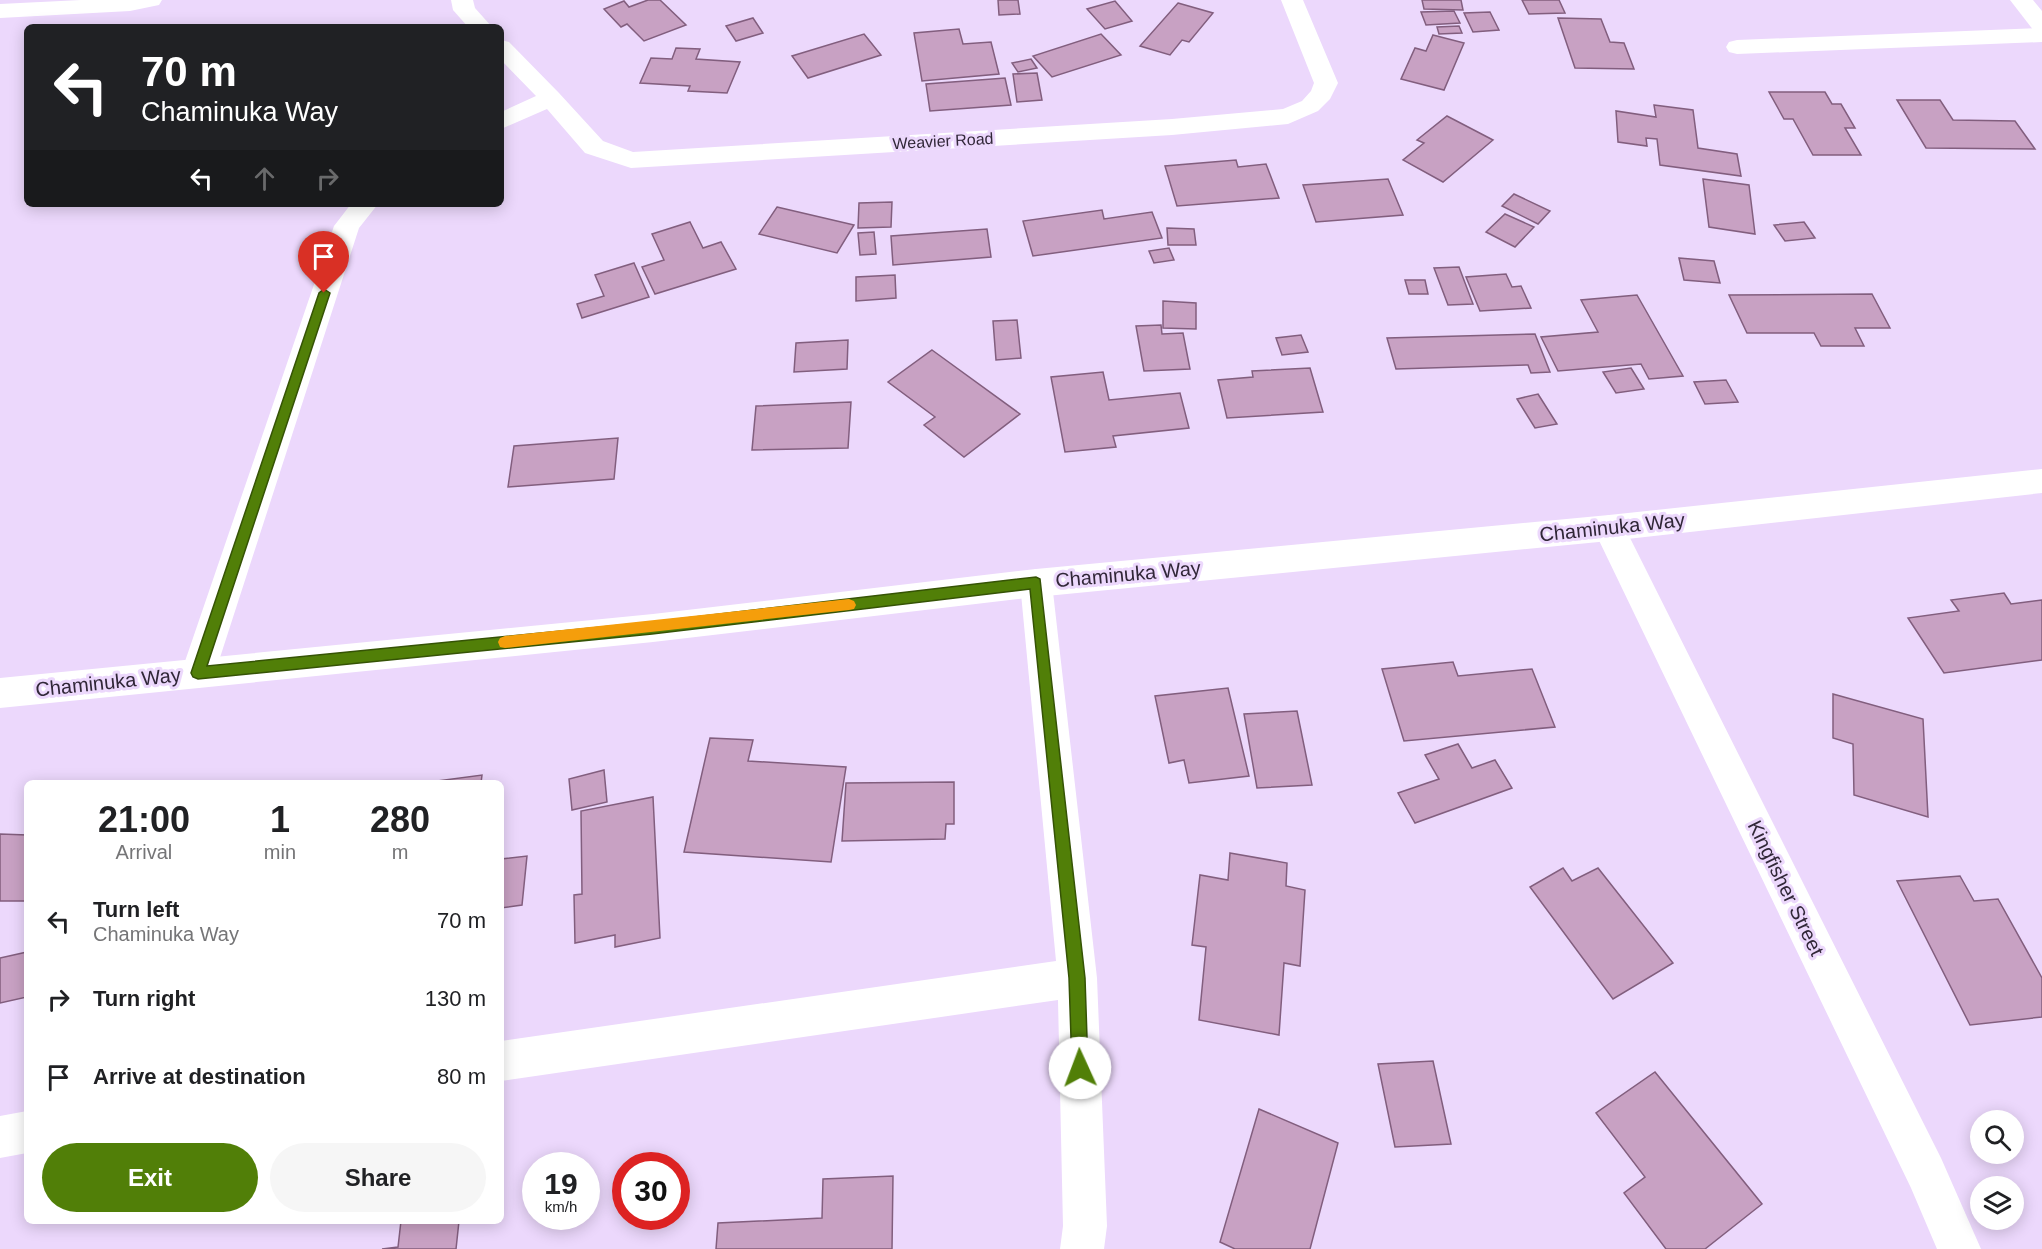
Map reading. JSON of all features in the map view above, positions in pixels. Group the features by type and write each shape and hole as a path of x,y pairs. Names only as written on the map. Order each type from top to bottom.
{"street":[{"path":"0,11 130,4 151,0"},
{"path":"462,0 464,10 478,24"},
{"name":"Weavier Road","path":"504,50 594,147 631,160 1173,127 1288,116 1310,106 1322,94 1326,83 1292,0"},
{"path":"2021,0 2042,26"},
{"path":"1737,47 2042,35"},
{"path":"504,120 550,98"},
{"path":"198,673 347,226 362,207"},
{"name":"Chaminuka Way","path":"0,693 652,628 1036,583 1609,528 2042,481"},
{"name":"Kingfisher Street","path":"1609,528 1926,1173 1959,1249"},
{"path":"1036,583 1077,978 1085,1226 1082,1249"},
{"path":"504,1061 1077,978"},
{"path":"0,1137 24,1133"}],"building":[{"path":"648,0 660,0 686,25 644,41 627,24 621,27 604,9 624,1 629,7"},
{"path":"998,0 1018,0 1020,14 999,15"},
{"path":"1422,0 1461,0 1463,10 1424,9"},
{"path":"1522,0 1559,0 1565,13 1529,14"},
{"path":"1115,1 1132,21 1105,29 1087,9"},
{"path":"1178,3 1213,13 1189,42 1182,40 1170,55 1140,46"},
{"path":"1454,11 1460,23 1426,25 1421,12"},
{"path":"1490,12 1499,30 1473,32 1464,13"},
{"path":"753,18 763,33 736,41 726,26"},
{"path":"1558,18 1601,19 1610,42 1624,43 1634,69 1575,68"},
{"path":"1459,26 1462,33 1439,34 1437,27"},
{"path":"959,29 963,44 991,42 999,74 922,81 914,33"},
{"path":"864,34 881,55 808,78 792,56"},
{"path":"1101,34 1121,55 1052,77 1033,56"},
{"path":"1433,35 1464,43 1444,90 1401,79 1415,48 1426,51"},
{"path":"676,48 700,49 696,59 740,62 727,93 688,91 690,86 640,83 651,58 672,59"},
{"path":"1031,59 1037,68 1018,72 1012,63"},
{"path":"1037,73 1042,100 1017,102 1013,74"},
{"path":"1005,78 1011,105 930,111 926,84"},
{"path":"1769,92 1825,92 1832,104 1841,104 1855,128 1845,128 1861,155 1813,155 1793,119 1784,119"},
{"path":"1897,100 1940,100 1953,120 2015,121 2035,149 1926,148"},
{"path":"1654,105 1693,110 1698,148 1737,154 1741,176 1660,165 1657,139 1646,138 1647,146 1618,142 1616,111 1656,117"},
{"path":"1447,116 1493,140 1443,182 1403,160 1424,143 1417,140"},
{"path":"1236,160 1238,167 1266,164 1279,198 1177,206 1165,166"},
{"path":"1388,179 1403,215 1316,222 1303,185"},
{"path":"1703,179 1749,185 1755,234 1709,227"},
{"path":"1514,194 1550,211 1538,224 1502,206"},
{"path":"892,202 891,227 858,228 859,203"},
{"path":"777,207 854,225 837,253 759,234"},
{"path":"1102,210 1104,219 1152,212 1162,238 1033,256 1023,221"},
{"path":"1505,214 1534,227 1515,247 1486,232"},
{"path":"690,222 703,248 721,242 736,269 655,294 642,267 664,260 652,234"},
{"path":"1804,222 1815,238 1785,241 1774,225"},
{"path":"1167,228 1194,229 1196,245 1168,245"},
{"path":"987,229 991,257 893,265 891,236"},
{"path":"874,232 876,254 860,255 858,233"},
{"path":"1169,248 1174,260 1154,263 1149,251"},
{"path":"1679,258 1714,261 1720,283 1684,280"},
{"path":"634,263 649,297 582,318 577,304 604,296 595,275"},
{"path":"1459,267 1473,304 1448,305 1434,268"},
{"path":"1506,274 1512,287 1521,286 1531,308 1480,311 1466,277"},
{"path":"895,275 896,298 856,301 856,277"},
{"path":"1405,280 1425,280 1428,294 1409,294"},
{"path":"1872,294 1890,328 1855,328 1864,346 1821,346 1814,333 1747,333 1729,295"},
{"path":"1637,295 1683,376 1649,379 1641,364 1558,371 1541,337 1598,332 1581,300"},
{"path":"1163,301 1196,303 1196,329 1163,328"},
{"path":"1017,320 1021,358 996,360 993,321"},
{"path":"1161,325 1162,334 1183,333 1190,369 1144,371 1136,326"},
{"path":"1535,334 1550,372 1531,373 1528,365 1396,369 1387,338"},
{"path":"1301,335 1308,352 1282,355 1276,338"},
{"path":"848,340 847,369 794,372 796,343"},
{"path":"932,350 1020,414 964,457 924,425 935,417 888,382"},
{"path":"1310,368 1323,412 1227,418 1218,380 1253,377 1252,371"},
{"path":"1631,368 1644,389 1616,393 1603,372"},
{"path":"1103,372 1109,400 1180,393 1189,428 1113,436 1116,447 1065,452 1051,377"},
{"path":"1726,380 1738,402 1705,404 1694,382"},
{"path":"1538,394 1557,424 1535,428 1517,399"},
{"path":"851,402 848,448 752,450 756,406"},
{"path":"618,438 614,479 508,487 514,446"},
{"path":"2004,593 2011,604 2042,600 2042,660 1944,673 1908,618 1959,611 1951,600"},
{"path":"1453,662 1458,676 1532,669 1555,727 1404,741 1382,669"},
{"path":"1228,688 1249,776 1189,783 1184,760 1169,763 1155,696"},
{"path":"1833,694 1923,719 1928,817 1854,795 1853,744 1833,738"},
{"path":"1297,711 1312,785 1257,788 1244,714"},
{"path":"710,738 753,740 748,761 846,767 831,862 684,852"},
{"path":"1458,744 1472,768 1495,760 1512,788 1415,823 1398,793 1439,779 1425,755"},
{"path":"604,770 607,802 572,810 569,779"},
{"path":"482,775 481,780 444,780"},
{"path":"954,782 954,824 946,824 945,839 842,841 846,783"},
{"path":"653,797 660,938 615,947 615,935 575,943 574,895 582,894 581,811"},
{"path":"0,834 24,835 24,901 0,901"},
{"path":"1230,853 1287,863 1286,886 1305,890 1300,966 1284,963 1279,1035 1199,1020 1206,947 1192,945 1200,875 1228,880"},
{"path":"527,856 522,905 504,908 504,859"},
{"path":"1563,868 1572,881 1598,868 1673,963 1613,999 1530,887"},
{"path":"1960,876 1974,901 1998,899 2042,978 2042,1017 1970,1025 1897,881"},
{"path":"24,953 24,998 0,1003 0,958"},
{"path":"1433,1061 1451,1144 1395,1147 1378,1064"},
{"path":"1655,1072 1762,1204 1705,1249 1666,1249 1624,1193 1645,1177 1596,1113"},
{"path":"1259,1109 1338,1143 1310,1249 1235,1249 1220,1242"},
{"path":"893,1176 892,1249 716,1249 718,1223 822,1218 823,1179"},
{"path":"401,1224 459,1224 456,1249 382,1249 398,1247"}],"slow traffic":[{"path":"505,642 652,628 849,605"}],"route":[{"path":"324,293 198,673 652,628 1036,583 1077,978 1080,1068"}]}
